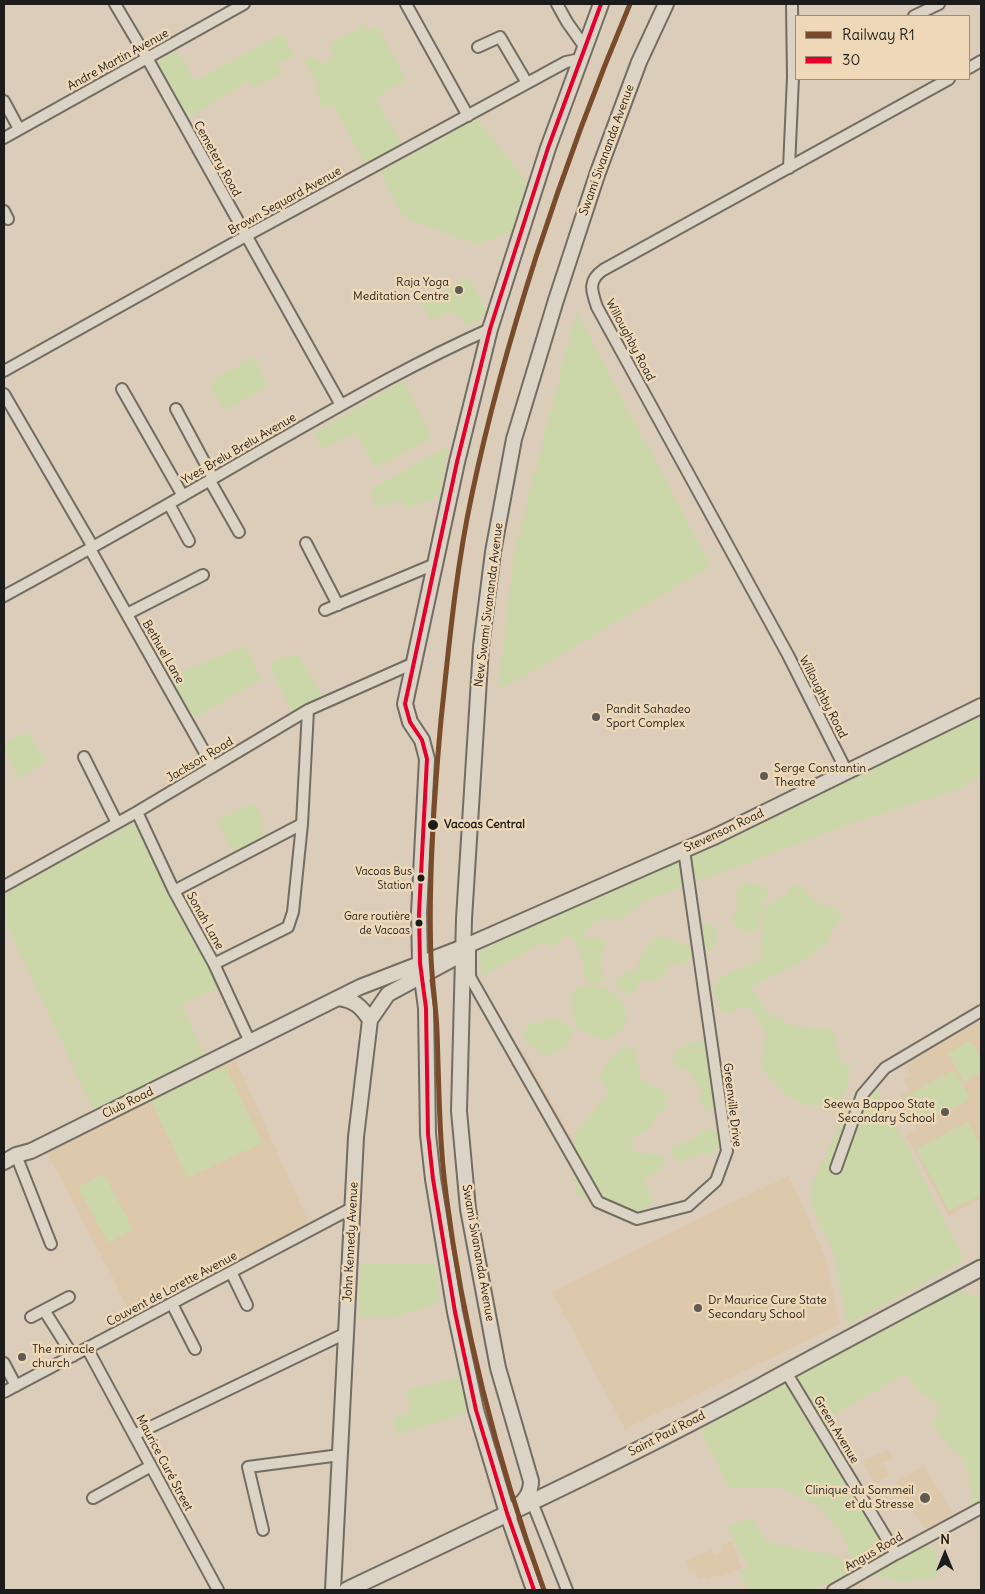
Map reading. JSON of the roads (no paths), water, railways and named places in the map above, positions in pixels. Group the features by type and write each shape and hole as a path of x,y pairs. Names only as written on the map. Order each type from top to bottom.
{"main road":[{"name":"Saint Paul Road","path":"347,1590 555,1491 753,1390 981,1268"}],"street":[{"name":"Cemetery Road","path":"115,4 148,58 341,405"},
{"name":"Andre Martin Avenue","path":"4,138 244,4"},
{"path":"406,4 468,116"},
{"path":"557,4 582,53"},
{"path":"534,1590 507,1514 476,1410 455,1312 434,1188 428,1134 426,1008 421,970 419,913 427,760 422,740 410,722 405,704 458,462 490,330 548,148 601,4"},
{"name":"Swami Sivananda Avenue","path":"556,300 604,154 639,62 666,4"},
{"path":"789,168 794,76 792,4"},
{"path":"916,15 939,4"},
{"path":"478,47 500,37 527,83"},
{"name":"Brown Sequard Avenue","path":"4,371 246,236 582,53"},
{"path":"970,67 981,61"},
{"name":"Willoughby Road","path":"847,772 788,655 597,307 592,293 592,282 602,270 947,80"},
{"path":"4,101 19,129"},
{"name":"New Swami Sivananda Avenue","path":"465,948 464,918 481,647 492,552 514,439 556,300"},
{"name":"Yves Brelu Brelu Avenue","path":"4,596 92,548 341,405 461,342 490,330"},
{"path":"122,389 183,496"},
{"name":"Bethuel Lane","path":"4,394 213,766"},
{"path":"176,409 239,532"},
{"path":"169,504 189,541"},
{"path":"306,543 338,605"},
{"path":"325,610 436,564"},
{"path":"127,614 203,575"},
{"name":"Jackson Road","path":"4,886 137,812 308,710 414,663"},
{"name":"Stevenson Road","path":"465,948 684,850 981,706"},
{"path":"214,964 288,927 293,912 302,824 308,710"},
{"path":"84,757 117,822"},
{"name":"Sonah Lane","path":"137,812 174,892 214,964 250,1042"},
{"path":"174,892 302,824"},
{"name":"Greenville Drive","path":"465,948 470,978 598,1202 637,1219 688,1206 716,1181 727,1152 684,850"},
{"name":"Swami Sivananda Avenue","path":"465,948 459,1112 468,1209 498,1368 531,1481"},
{"name":"John Kennedy Avenue","path":"333,1590 356,1137 370,1020 388,994 421,970 465,948"},
{"name":"Club Road","path":"4,1162 16,1155 30,1152 360,987 421,970"},
{"path":"396,989 409,991 419,998 426,1008"},
{"path":"338,998 350,999 355,1002 370,1020"},
{"path":"836,1168 862,1095 885,1068 978,1013"},
{"path":"16,1155 51,1244"},
{"name":"Couvent de Lorette Avenue","path":"4,1392 352,1208"},
{"path":"231,1272 247,1305"},
{"path":"30,1317 69,1297"},
{"path":"172,1304 195,1348"},
{"path":"44,1310 73,1356"},
{"path":"134,1435 346,1333"},
{"name":"Maurice Curé Street","path":"87,1348 218,1590"},
{"path":"4,1363 16,1386"},
{"name":"Green Avenue","path":"786,1372 896,1554"},
{"path":"263,1530 248,1467 340,1456"},
{"path":"93,1498 151,1466"},
{"path":"531,1481 541,1489 555,1491"},
{"path":"507,1514 516,1508 528,1495 531,1481"},
{"path":"532,1502 566,1590"},
{"name":"Angus Road","path":"839,1589 896,1554 981,1508"}],"rail line":[{"name":"R1","path":"544,1590 512,1494 484,1395 472,1345 453,1245 442,1153 431,957 432,838 441,720 462,550 466,522 493,404 509,345 547,225 592,98 630,4"}],"place":[{"name":"Raja Yoga Meditation Centre","path":"459,290"},
{"name":"Pandit Sahadeo Sport Complex","path":"596,717"},
{"name":"Serge Constantin Theatre","path":"764,776"},
{"name":"Vacoas Central","path":"433,825"},
{"name":"Vacoas Bus Station","path":"421,878"},
{"name":"Gare routière de Vacoas","path":"419,923"},
{"name":"Seewa Bappoo State Secondary School","path":"945,1112"},
{"name":"Dr Maurice Cure State Secondary School","path":"698,1308"},
{"name":"The miracle church","path":"22,1357"},
{"name":"Clinique du Sommeil et du Stresse","path":"925,1498"}]}
